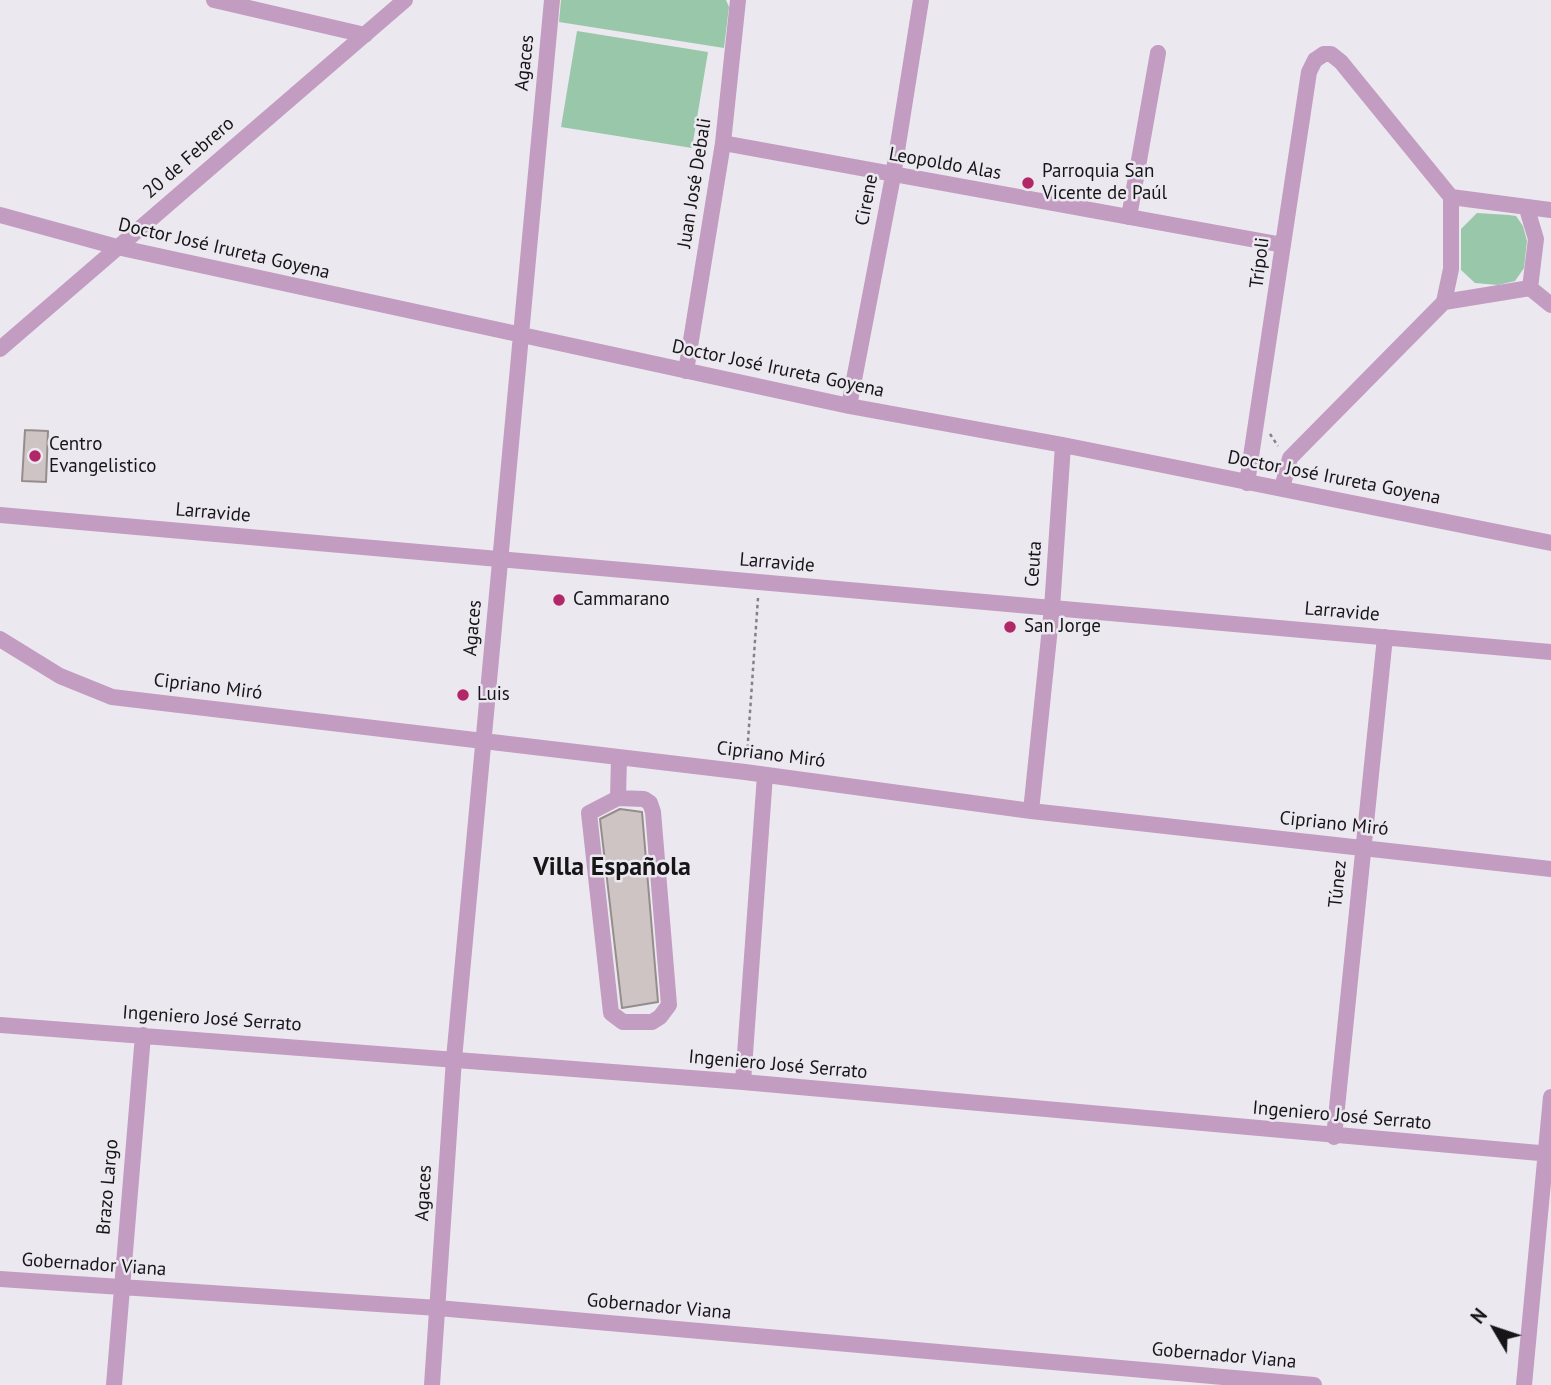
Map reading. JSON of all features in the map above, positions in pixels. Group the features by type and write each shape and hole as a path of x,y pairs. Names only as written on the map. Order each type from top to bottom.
{"street":[{"path":"214,0 365,35"},
{"name":"20 de Febrero","path":"0,349 405,0"},
{"name":"Agaces","path":"432,1385 454,1059 552,0"},
{"name":"Juan José Debali","path":"686,371 723,143 738,0"},
{"name":"Cirene","path":"849,407 893,176 921,0"},
{"path":"1129,217 1158,53"},
{"name":"Trípoli","path":"1247,483 1309,72 1315,60 1324,54 1331,54 1341,62 1451,197"},
{"name":"Leopoldo Alas","path":"723,143 1283,245"},
{"path":"1282,488 1290,458 1444,302 1451,269 1451,197 1527,209 1551,210"},
{"path":"1527,209 1536,232 1530,288"},
{"name":"Doctor José Irureta Goyena","path":"0,215 117,247 849,407 1063,445 1551,543"},
{"path":"1444,302 1530,288 1551,305"},
{"name":"Ceuta","path":"1031,811 1052,608 1063,445"},
{"name":"Larravide","path":"0,515 1551,652"},
{"name":"Túnez","path":"1334,1136 1385,636"},
{"name":"Cipriano Miró","path":"0,639 60,676 112,697 746,772 1031,811 1551,869"},
{"path":"618,798 619,757"},
{"path":"743,1082 765,775"},
{"path":"618,798 644,799 650,803 653,812 669,1006 652,1022 622,1022 611,1013 589,813 618,798"},
{"name":"Ingeniero José Serrato","path":"0,1025 743,1082 1548,1154"},
{"name":"Brazo Largo","path":"114,1385 142,1035"},
{"path":"1524,1385 1548,1154 1551,1097"},
{"name":"Gobernador Viana","path":"0,1279 438,1308 1313,1385"}],"path":[{"path":"1258,417 1290,458"},
{"path":"746,772 759,583"}],"green space":[{"path":"561,0 726,0 729,7 724,48 559,22"},
{"path":"577,31 708,52 692,148 561,127"},
{"path":"1477,213 1516,216 1523,226 1527,241 1524,268 1515,281 1498,285 1475,283 1461,270 1461,229"}],"building":[{"name":"Centro Evangelistico","path":"25,430 48,431 46,482 22,481"},
{"path":"620,809 642,812 658,1002 622,1008 600,819"}],"place":[{"name":"Parroquia San Vicente de Paúl","path":"1028,183"},
{"name":"Centro Evangelistico","path":"35,456"},
{"name":"Cammarano","path":"559,600"},
{"name":"San Jorge","path":"1010,627"},
{"name":"Luis","path":"463,695"}],"district":[{"name":"Villa Española","path":"612,868"}]}
